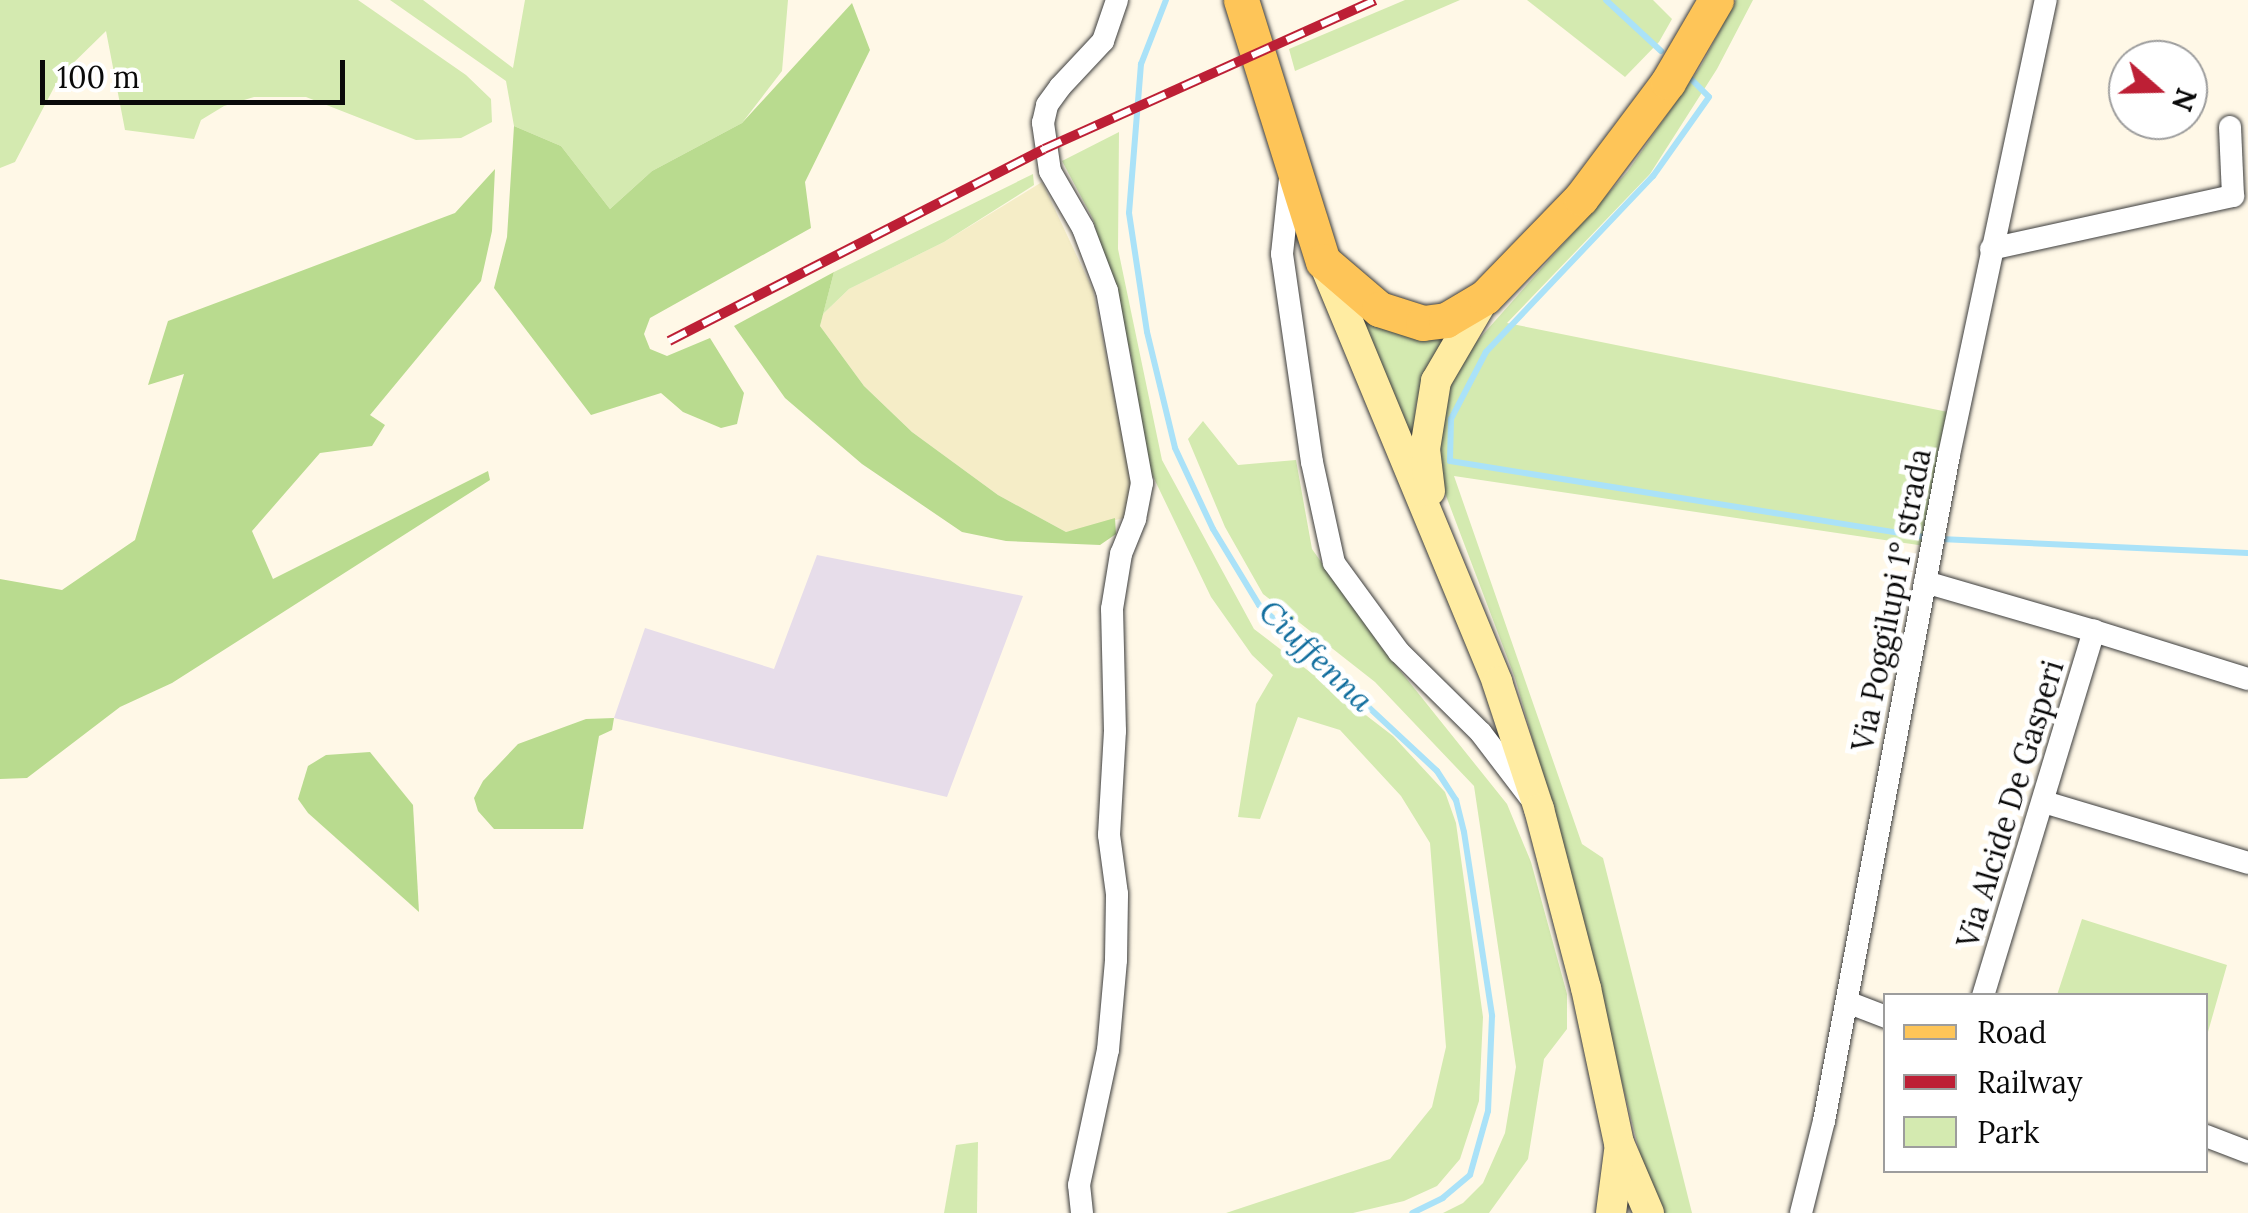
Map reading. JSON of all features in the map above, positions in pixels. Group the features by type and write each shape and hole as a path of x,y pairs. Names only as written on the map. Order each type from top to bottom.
{"main road":[{"path":"1434,524 1425,449 1436,381 1485,297 1605,170 1668,82 1716,0"},
{"path":"1241,2 1323,261 1497,682 1539,810 1586,988 1620,1143 1648,1213"},
{"path":"1323,261 1357,293 1400,319 1446,320 1485,297"},
{"path":"1611,1213 1620,1143"}],"street":[{"path":"1082,1213 1079,1185 1108,1050 1116,960 1117,894 1109,836 1114,731 1112,609 1121,554 1136,519 1142,482 1107,291 1083,228 1050,171 1043,123 1054,96 1103,42 1115,18 1117,0"},
{"name":"Via Poggilupi 1° strada","path":"1801,1213 1847,1002 1992,249 2046,0"},
{"path":"1992,249 2233,196 2230,127"},
{"path":"1292,166 1282,254 1312,462 1334,563 1399,652 1480,732 1539,810"},
{"name":"Via Alcide De Gasperi","path":"1925,582 2248,679"},
{"name":"Via Alcide De Gasperi","path":"1984,993 2094,631"},
{"path":"2044,802 2248,864"},
{"path":"1847,1002 1883,1016"},
{"path":"2208,1137 2248,1152"}],"shaded area":[{"path":"1042,182 1093,290 1132,485 1124,518 1066,532 998,495 912,432 864,386 820,326 823,314 849,289 944,242"},
{"path":"817,555 1023,596 947,797 614,718 645,628 774,669"}],"green space":[{"path":"0,0 358,0 466,75 491,99 492,122 461,138 416,140 306,97 254,97 224,106 201,120 194,139 125,130 106,31 60,76 15,162 0,168"},
{"path":"390,0 423,0 513,68 525,0 788,0 782,71 742,123 652,171 610,209 561,146 514,126 506,81"},
{"path":"1405,0 1460,0 1295,71 1289,49"},
{"path":"1527,0 1653,0 1672,19 1659,42 1625,77"},
{"path":"1736,0 1753,0 1717,69 1650,174 1507,323 1953,413 1925,546 1454,476 1582,844 1603,858 1692,1213 1655,1213 1552,806 1515,678 1440,480 1436,445 1441,402 1463,357 1628,171 1701,66"},
{"path":"852,3 870,50 805,182 811,228 650,318 644,334 650,349 667,356 710,338 744,393 737,424 721,428 683,412 661,393 591,415 494,288 507,237 514,126 561,146 610,209 652,171 742,123"},
{"path":"1119,132 1118,249 1162,460 1254,629 1393,736 1445,792 1456,823 1483,1017 1479,1101 1460,1159 1437,1186 1404,1201 1353,1213 1226,1213 1390,1159 1432,1107 1446,1047 1430,843 1401,796 1340,730 1298,717 1260,819 1238,817 1256,704 1273,675 1252,655 1211,597 1148,466 1131,355 1093,219 1062,161"},
{"path":"495,169 492,231 481,281 370,415 385,425 372,446 320,453 252,531 273,579 488,471 490,480 172,683 120,707 27,778 0,779 0,579 62,590 135,540 184,374 148,385 168,321 455,213"},
{"path":"1033,174 1034,185 944,242 849,289 823,314 834,272"},
{"path":"834,272 820,326 864,386 912,432 998,495 1066,532 1115,518 1116,534 1100,545 1006,541 962,532 862,464 785,398 734,326"},
{"path":"1350,309 1372,324 1401,335 1448,338 1432,363 1416,404 1413,456"},
{"path":"1203,421 1238,465 1296,460 1312,549 1382,648 1507,804 1531,862 1567,994 1567,1029 1544,1059 1528,1159 1489,1213 1443,1213 1463,1203 1483,1183 1505,1133 1516,1067 1474,786 1375,682 1263,594 1225,527 1188,439"},
{"path":"614,718 612,730 599,736 583,829 494,829 478,811 474,798 483,781 518,744 586,719"},
{"path":"370,752 413,805 419,912 308,813 298,799 308,766 326,755"},
{"path":"2082,919 2227,965 2208,1032 2208,993 2058,993"},
{"path":"978,1142 977,1213 944,1213 956,1145"}],"waterway":[{"name":"Ciuffenna","path":"1166,0 1141,64 1129,213 1147,332 1175,448 1213,529 1259,605 1437,771 1456,800 1464,832 1492,1016 1488,1111 1470,1175 1443,1198 1412,1213"},
{"path":"1606,0 1661,51"},
{"path":"1691,79 1709,97 1653,176 1486,352 1451,419 1450,461 1927,537"},
{"path":"1940,539 2248,553"}],"railway":[{"path":"669,341 1044,149 1375,0"}]}
